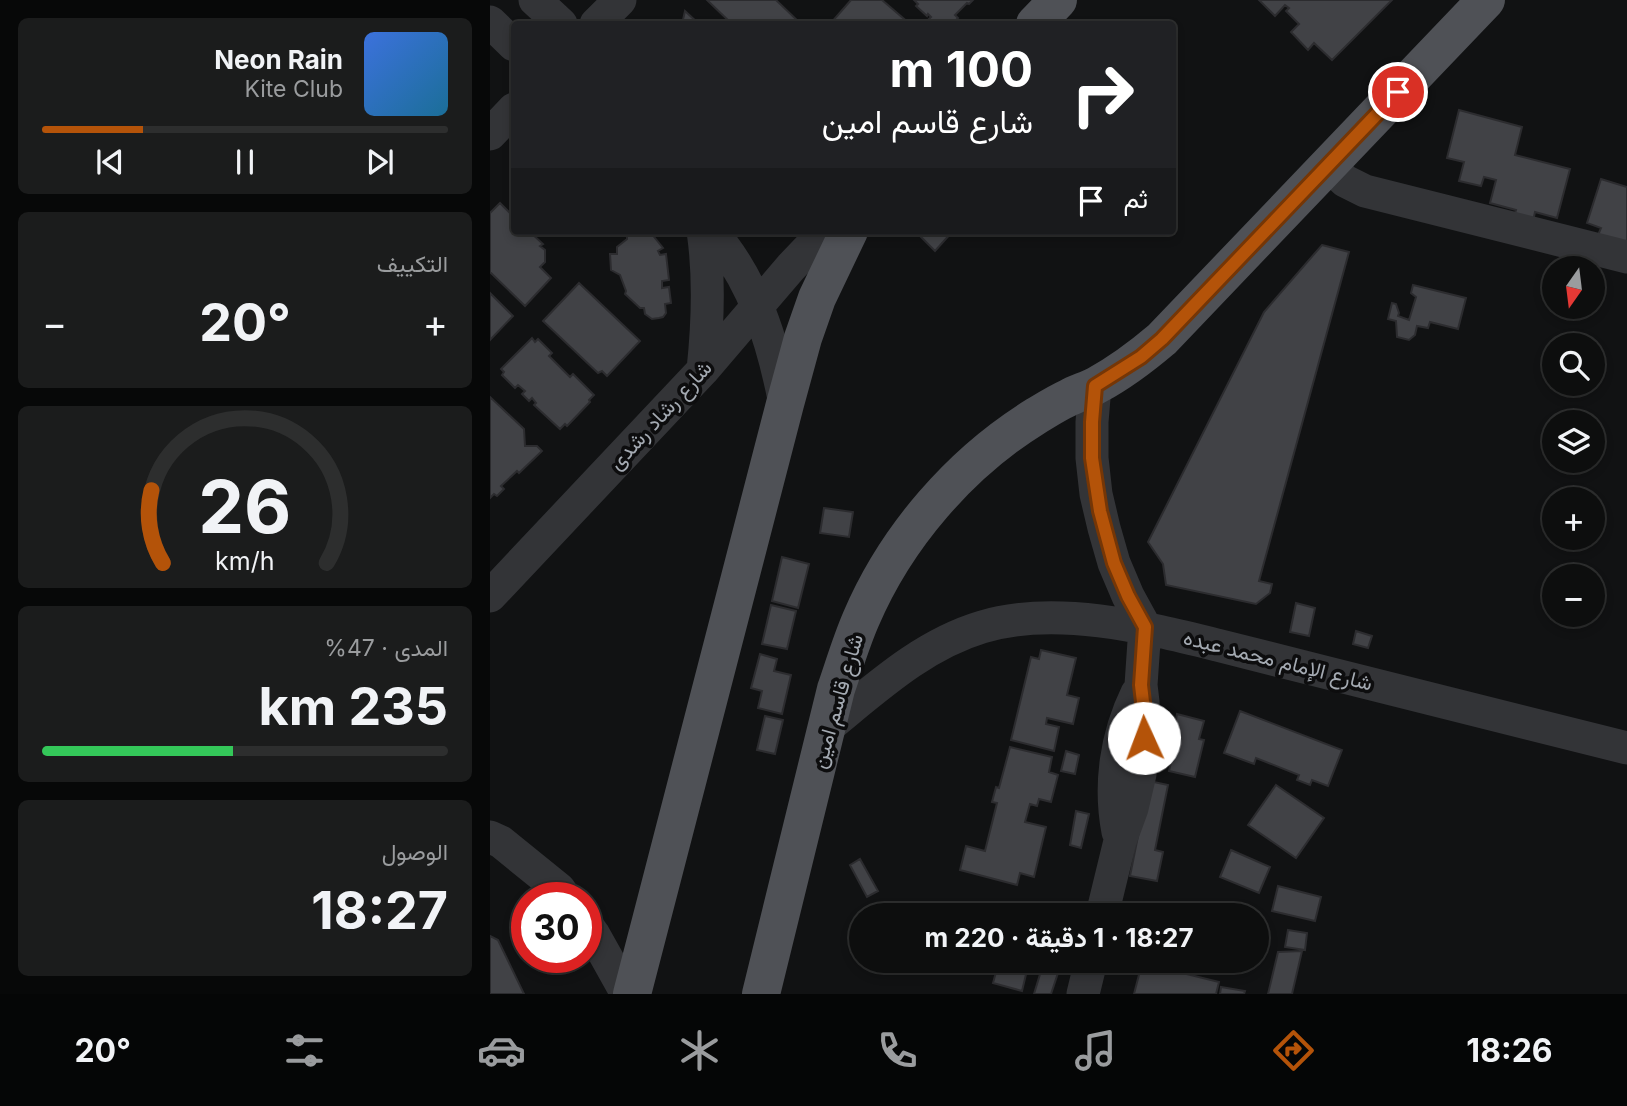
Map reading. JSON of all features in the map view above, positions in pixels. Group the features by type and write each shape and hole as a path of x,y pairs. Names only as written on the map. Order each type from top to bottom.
{"main road":[{"path":"1038,21 1058,0"},
{"name":"شارع قاسم امين","path":"761,994 840,677 861,618 898,551 946,491 1002,440 1066,398 1095,386 1141,357 1162,339 1486,0"},
{"path":"632,994 803,338 817,298 847,235"}],"street":[{"path":"535,0 558,21"},
{"path":"599,21 620,0"},
{"path":"490,22 511,41"},
{"path":"490,134 511,111"},
{"path":"1328,165 1345,181 1365,191 1627,257"},
{"path":"703,370 708,295 704,235"},
{"path":"714,235 742,273 757,306 769,338 785,404"},
{"name":"شارع رشاد رشدى","path":"490,596 703,370 791,267 823,235"},
{"path":"1095,386 1092,458 1099,505 1114,563 1145,627 1141,685 1144,720 1130,754 1135,800 1120,841 1105,903"},
{"name":"شارع الإمام محمد عبده","path":"828,727 919,655 961,634 984,626 1055,617 1145,627 1627,748"},
{"path":"490,837 501,842 550,882"},
{"path":"602,949 626,994"},
{"path":"1083,994 1088,973"}],"building":[{"path":"707,0 776,0 798,21 729,21"},
{"path":"851,0 882,0 906,21 833,21"},
{"path":"914,0 973,0 955,15 958,18 955,21 931,21 928,14 927,16 916,6 918,4"},
{"path":"1259,0 1392,0 1332,60 1314,43 1308,50 1291,32 1299,24 1286,11 1289,8 1285,5 1275,16"},
{"path":"685,11 696,21 683,21"},
{"path":"1459,110 1522,127 1515,155 1570,169 1557,218 1535,212 1532,226 1513,221 1516,210 1490,203 1496,180 1484,177 1481,186 1459,181 1464,162 1447,158"},
{"path":"1601,179 1627,187 1627,243 1598,235 1601,228 1587,223"},
{"path":"500,203 511,214 511,235 533,235 543,244 540,246 545,250 545,262 540,267 551,278 525,306 490,272 490,213"},
{"path":"627,235 653,235 663,248 658,251 660,255 666,254 669,280 662,281 662,288 669,287 671,303 665,304 666,313 663,317 652,319 645,314 644,308 640,308 625,294 620,275 611,270 610,254 617,254 617,247 627,239"},
{"path":"919,235 949,235 935,251"},
{"path":"1322,245 1349,252 1259,581 1272,584 1270,593 1256,604 1166,585 1163,564 1148,542 1264,312"},
{"path":"579,283 640,341 607,376 602,371 598,373 543,321"},
{"path":"1413,285 1466,298 1458,329 1430,322 1428,328 1417,326 1415,335 1409,340 1397,337 1396,321 1388,319 1392,303 1396,304 1398,316 1409,320 1416,297 1411,293"},
{"path":"490,293 513,316 490,340"},
{"path":"532,338 535,342 538,339 552,353 549,356 570,377 573,374 594,395 567,426 565,424 560,429 534,405 536,403 532,398 529,401 522,394 525,391 518,385 515,388 502,375 504,372 501,369"},
{"path":"490,397 524,429 525,446 537,446 542,451 501,486 504,489 497,496 494,494 490,498"},
{"path":"824,508 853,512 849,537 820,533"},
{"path":"782,557 809,564 798,608 772,601"},
{"path":"1296,603 1315,608 1309,636 1290,632"},
{"path":"771,605 796,611 787,649 762,644"},
{"path":"1356,631 1372,636 1368,648 1353,644"},
{"path":"1041,650 1076,658 1067,695 1079,698 1073,724 1047,718 1046,724 1059,727 1054,751 1011,740 1031,657 1039,659"},
{"path":"760,654 777,659 774,671 791,675 782,714 758,708 762,691 751,688"},
{"path":"1240,711 1342,750 1328,786 1312,780 1310,785 1297,780 1299,775 1256,758 1254,764 1224,753"},
{"path":"1177,714 1204,721 1199,739 1204,740 1195,777 1169,771 1179,728 1175,725"},
{"path":"765,716 783,720 775,754 757,750"},
{"path":"1010,747 1052,757 1049,772 1058,775 1051,802 1039,799 1037,806 1030,804 1025,822 1046,827 1034,877 1020,873 1017,885 960,870 966,846 985,851 997,803 992,802 996,787 999,788"},
{"path":"1066,751 1079,755 1075,774 1061,771"},
{"path":"1149,781 1168,785 1155,850 1163,852 1157,881 1130,876"},
{"path":"1276,785 1324,818 1296,858 1248,825"},
{"path":"1076,811 1089,814 1081,848 1070,845"},
{"path":"1231,850 1270,867 1259,893 1220,877"},
{"path":"860,859 878,891 867,897 850,865"},
{"path":"1278,886 1321,897 1315,921 1272,911"},
{"path":"1288,930 1307,933 1305,950 1285,947"},
{"path":"490,936 498,940 511,967 511,973 514,973 524,994 490,994"},
{"path":"1302,951 1292,994 1268,994 1278,952"},
{"path":"996,973 1026,973 1022,991 993,983"},
{"path":"1040,973 1058,973 1051,994 1034,994"},
{"path":"1139,973 1183,973 1219,982 1216,994 1134,994"},
{"path":"1221,987 1245,991 1244,994 1220,994"}],"route":[{"path":"1144,738 1141,685 1145,627 1114,563 1096,494 1092,458 1095,386 1141,357 1162,339 1398,92"}]}
